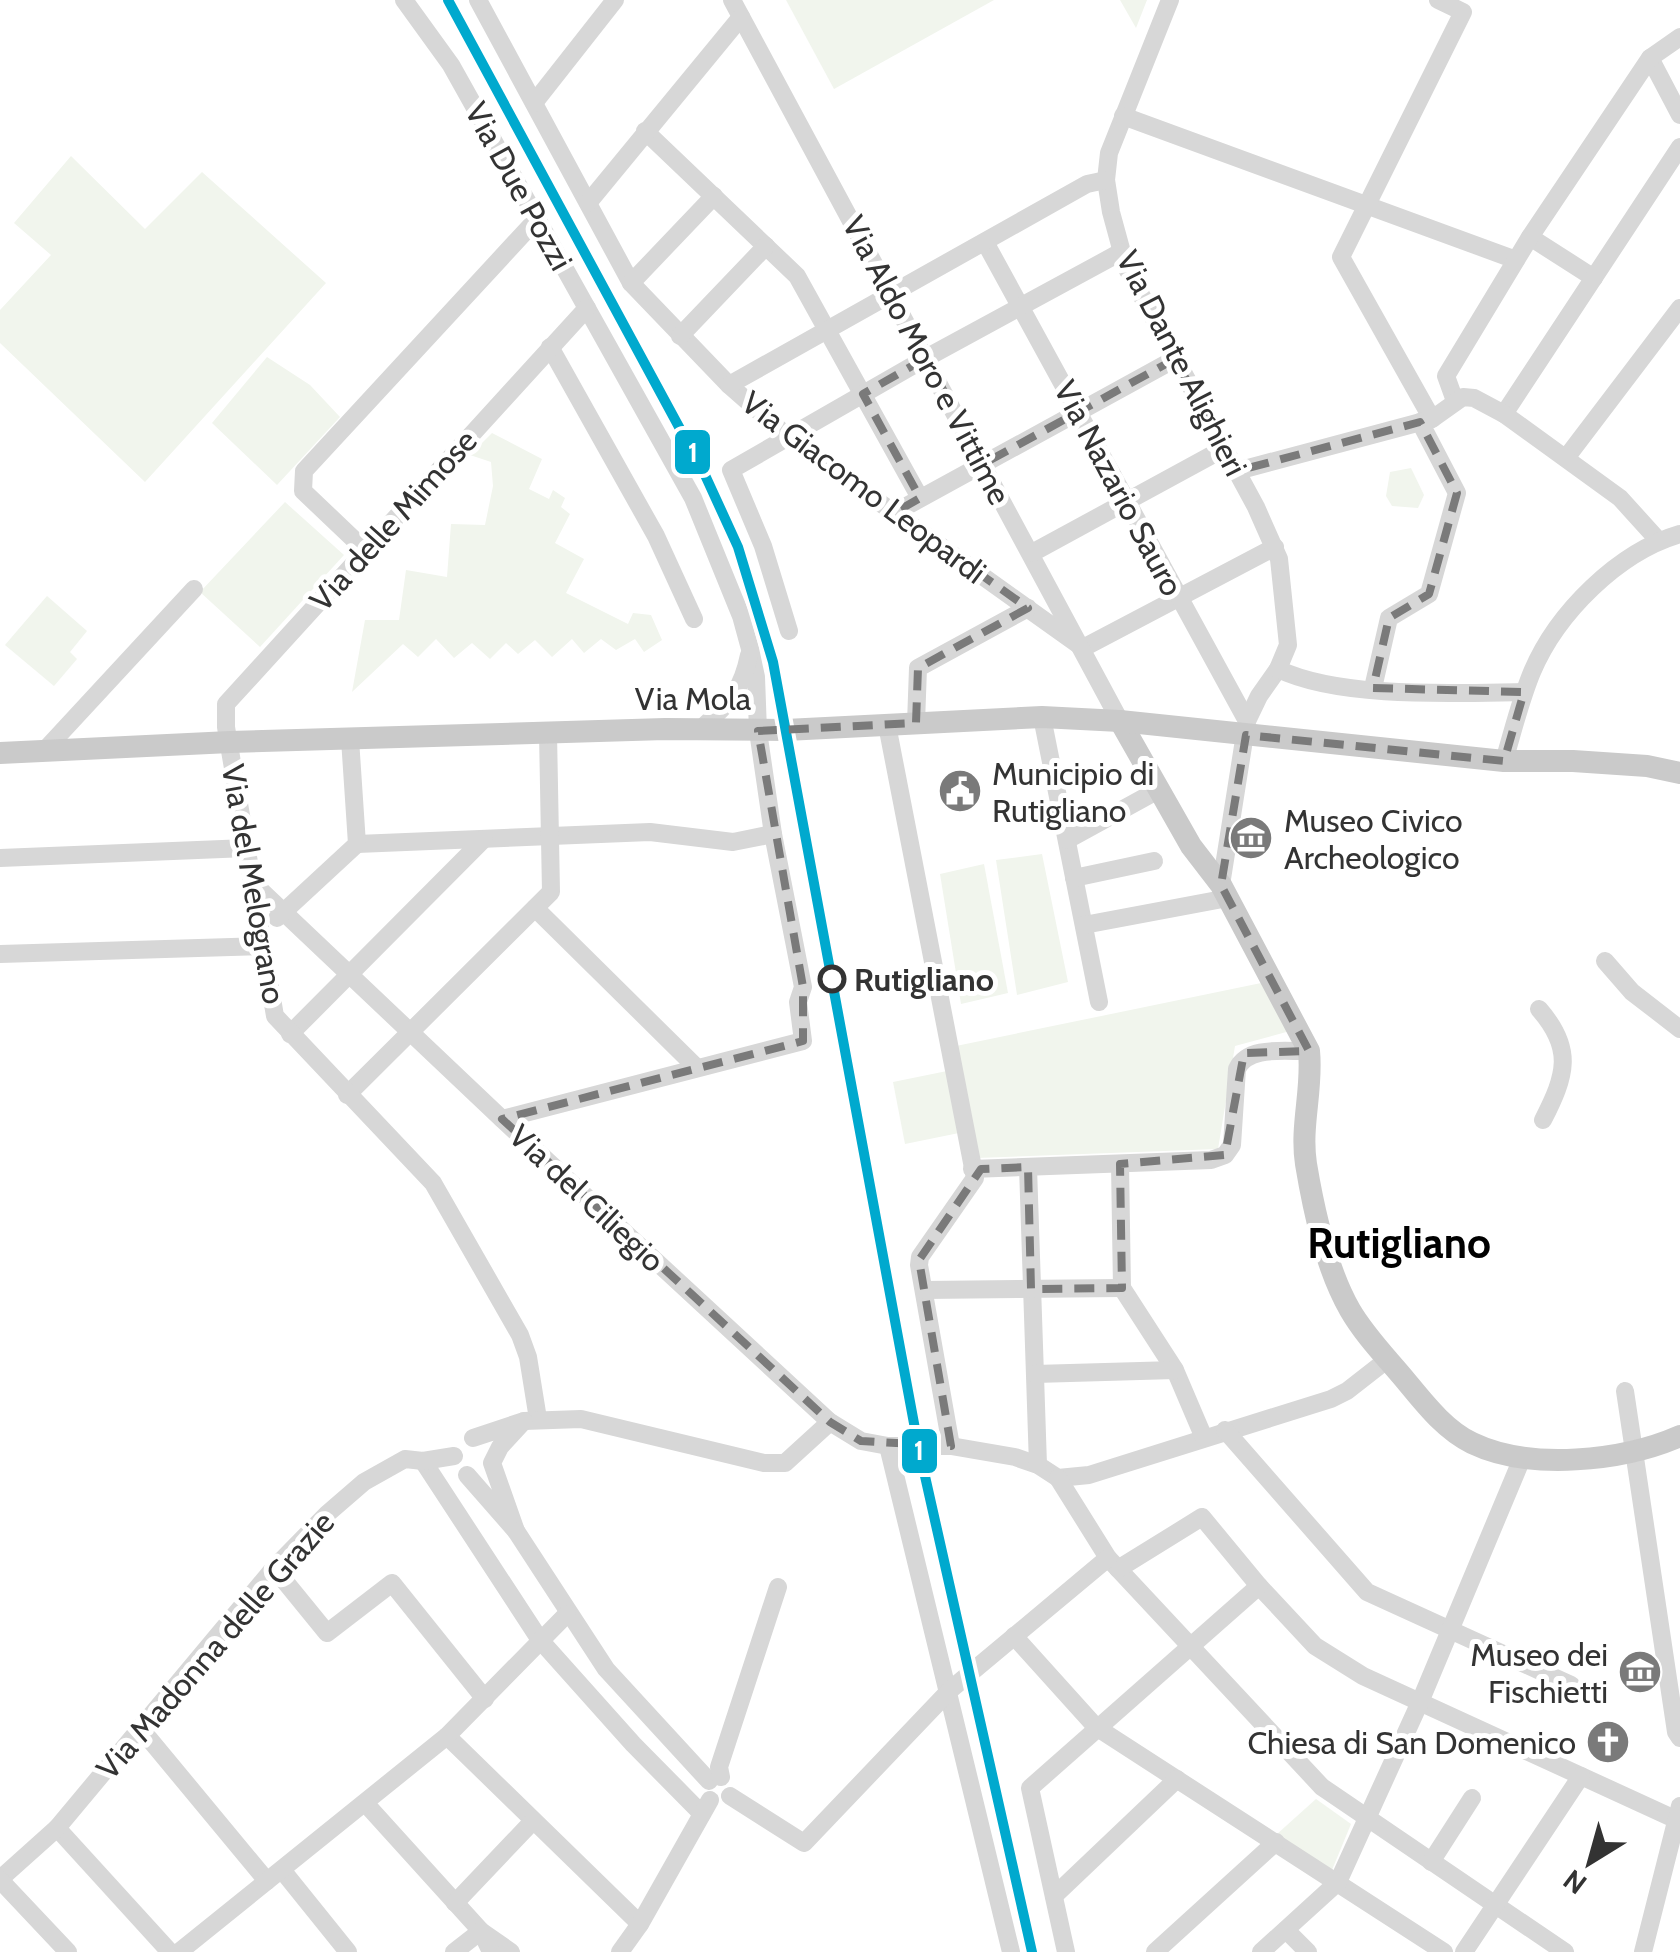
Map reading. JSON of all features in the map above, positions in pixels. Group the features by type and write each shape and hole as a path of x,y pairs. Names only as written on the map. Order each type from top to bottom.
{"main road":[{"name":"Via Mola","path":"0,753 230,742 758,730 1042,718 1246,728 1504,761 1573,761 1680,772"},
{"path":"1120,722 1191,846 1224,892 1309,1051 1311,1068 1303,1134 1306,1166 1327,1253 1351,1312 1428,1407 1460,1436 1483,1447 1553,1459 1635,1453 1680,1436"}],"street":[{"name":"Via Due Pozzi","path":"404,0 452,65 693,498 741,616 756,677 758,730 773,834 803,987 798,1002 803,1041 696,1067"},
{"name":"Via Giacomo Leopardi","path":"478,0 632,283 680,336 788,436 1083,648"},
{"path":"534,102 615,0"},
{"name":"Via Aldo Moro e Vittime","path":"732,0 1120,722"},
{"name":"Via Dante Alighieri","path":"1170,0 1123,116 1110,153 1106,180 1122,252 1135,285 1275,547 1288,644 1278,669 1258,696 1246,728"},
{"path":"1373,688 1389,618 1428,594 1457,493 1426,421 1341,256 1463,12 1438,0"},
{"path":"588,203 742,17"},
{"path":"1454,401 1446,376 1530,237 1650,58 1680,37"},
{"path":"1650,58 1680,115"},
{"path":"1123,116 1516,260"},
{"path":"645,131 798,276 920,498"},
{"path":"1504,414 1680,147"},
{"path":"729,385 1088,184 1106,180"},
{"path":"632,283 714,196"},
{"path":"365,550 303,491 304,471 536,220"},
{"path":"1530,237 1594,278"},
{"name":"Via Nazario Sauro","path":"985,242 1246,728"},
{"path":"680,336 766,246"},
{"path":"789,631 763,546 730,470 1122,252"},
{"name":"Via delle Mimose","path":"230,742 226,704 587,308"},
{"path":"1566,458 1680,308"},
{"path":"550,347 656,536 694,619"},
{"path":"894,513 1175,360"},
{"path":"1237,471 1426,421 1454,401 1474,398 1504,414 1620,498 1658,540"},
{"path":"1032,553 1224,449"},
{"path":"1504,761 1524,692 1551,639 1604,575 1658,540 1680,534"},
{"path":"1083,648 1275,547"},
{"path":"44,751 194,588"},
{"path":"916,723 918,668 1028,608"},
{"path":"700,730 740,687 750,649"},
{"path":"1278,669 1311,682 1428,694 1524,692"},
{"path":"1042,718 1099,1002"},
{"path":"887,725 974,1178 920,1258 950,1446"},
{"path":"1084,924 1224,892 1246,728"},
{"path":"347,1095 550,892 548,733"},
{"path":"350,739 357,844"},
{"name":"Via del Melograno","path":"230,742 275,1016 432,1183 520,1335 528,1357 531,1420"},
{"path":"1067,840 1160,789"},
{"path":"0,954 263,939 283,912 357,844 650,832 733,842 773,834"},
{"path":"290,1034 484,840"},
{"path":"0,858 248,848"},
{"path":"1074,878 1154,861"},
{"name":"Via del Ciliegio","path":"254,884 830,1422 861,1441 888,1446 950,1446 1014,1457 1058,1478"},
{"path":"535,908 696,1067"},
{"path":"1605,961 1632,992 1680,1029"},
{"path":"1538,1009 1554,1026 1564,1068 1543,1120"},
{"path":"972,1169 1212,1160 1225,1156 1232,1145 1237,1069 1242,1059 1250,1053 1309,1051"},
{"path":"502,1119 696,1067"},
{"path":"1120,1164 1122,1288 1175,1370 1204,1438"},
{"path":"1028,1167 1038,1466"},
{"path":"924,1290 1122,1288"},
{"path":"1388,1359 1332,1399 1090,1475 1058,1478 1113,1564 1322,1788 1565,1952"},
{"path":"1035,1374 1175,1370"},
{"path":"1625,1391 1676,1732 1680,1738"},
{"path":"730,1796 730,1784 715,1779 606,1669 516,1530 458,1468 454,1456 460,1444 531,1420 581,1419 764,1464 785,1463 830,1422"},
{"path":"467,1476 485,1473 500,1448 531,1420"},
{"path":"1226,1430 1367,1592 1571,1684"},
{"path":"474,1438 488,1445 516,1530"},
{"path":"888,1446 1011,1952"},
{"name":"Via Madonna delle Grazie","path":"0,1880 8,1860 57,1828 293,1545 364,1482 405,1458 423,1462 454,1456"},
{"path":"1261,1952 1338,1882 1451,1631 1523,1456"},
{"path":"423,1462 540,1640 633,1744 706,1807"},
{"path":"730,1796 804,1842 950,1690 1014,1636 1113,1564 1202,1517 1315,1646 1363,1676 1581,1776 1678,1813 1642,1952"},
{"path":"274,1568 327,1633 392,1583 485,1698"},
{"path":"1066,1952 1030,1788 1259,1586"},
{"path":"620,1952 706,1807 705,1793 719,1768 778,1588"},
{"path":"179,1952 447,1736 567,1614"},
{"path":"1014,1636 1096,1727 1444,1952"},
{"path":"1671,1683 1680,1705"},
{"path":"141,1729 348,1952"},
{"path":"447,1736 640,1924"},
{"path":"1464,1952 1581,1776"},
{"path":"1054,1896 1177,1778"},
{"path":"706,1807 730,1796"},
{"path":"1431,1862 1472,1798"},
{"path":"366,1804 481,1931 510,1952"},
{"path":"455,1902 532,1822"},
{"path":"57,1828 170,1952"},
{"path":"1156,1952 1276,1842"},
{"path":"0,1880 68,1952"},
{"path":"1286,1930 1308,1952"},
{"path":"454,1952 481,1931"},
{"path":"481,1931 491,1952"}],"highlighted area":[{"path":"926,358 983,464 1175,359 1237,471 1420,422 1457,493 1429,594 1389,618 1373,688 1524,692 1504,761 1246,735 1221,885 1309,1051 1244,1053 1225,1155 1120,1164 1122,1288 1031,1289 1028,1167 981,1169 919,1260 951,1446 861,1441 830,1422 502,1119 803,1041 803,987 758,731 916,723 918,668 1028,608 894,513 920,498 863,394"}],"shaded area":[{"path":"786,0 994,0 834,89"},
{"path":"1120,0 1147,0 1136,28"},
{"path":"71,156 145,229 202,172 326,283 145,482 0,343 0,310 51,255 14,223"},
{"path":"267,357 310,385 340,417 277,485 212,423"},
{"path":"492,433 542,459 529,489 549,499 553,490 565,498 561,507 570,514 555,543 584,559 566,593 628,624 633,613 651,615 662,640 644,652 635,639 616,650 601,639 584,653 572,639 552,657 535,640 518,654 506,643 490,659 472,643 454,658 436,639 418,657 403,644 352,692 365,620 399,620 406,570 447,577 451,524 485,525 493,486 491,462 470,455"},
{"path":"1411,468 1424,495 1418,508 1392,506 1386,496 1390,472"},
{"path":"285,502 344,555 260,647 200,592"},
{"path":"47,596 87,631 70,652 77,659 54,686 5,645"},
{"path":"1042,854 1068,982 1017,995 996,860"},
{"path":"984,864 1008,993 961,1004 940,874"},
{"path":"1266,982 1290,1031 1235,1046 1218,1149 977,1158 956,1046"},
{"path":"947,1071 959,1133 905,1144 893,1082"},
{"path":"1316,1799 1351,1824 1332,1870 1276,1835"}],"transit line":[{"name":"1","path":"448,0 705,475 738,547 773,662 918,1445 1032,1952"}],"place":[{"name":"Municipio di Rutigliano","path":"960,791"},
{"name":"Museo Civico Archeologico","path":"1251,838"},
{"name":"Rutigliano","path":"832,979"},
{"name":"Museo dei Fischietti","path":"1640,1672"},
{"name":"Chiesa di San Domenico","path":"1608,1742"}],"district":[{"name":"Rutigliano","path":"1399,1243"}]}
